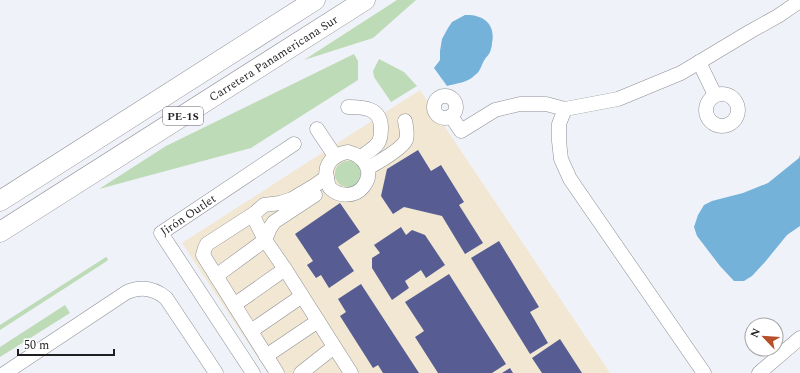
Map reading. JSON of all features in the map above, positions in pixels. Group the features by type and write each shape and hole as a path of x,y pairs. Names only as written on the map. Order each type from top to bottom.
{"highway":[{"name":"PE-1S","path":"0,202 315,0"},
{"name":"Carretera Panamericana Sur","path":"0,232 365,0"}],"street":[{"path":"451,116 461,131 495,110 520,104 546,104 565,108 618,99 681,73 778,16 800,1"},
{"path":"699,62 715,95"},
{"path":"348,107 360,107 370,110 378,115 381,122 380,138 364,163"},
{"path":"565,108 559,124 558,140 561,159 570,179 704,373"},
{"path":"364,163 400,147 406,140 407,133 405,121"},
{"path":"317,129 336,156"},
{"name":"Jirón Outlet","path":"253,373 162,233 294,144"},
{"path":"348,152 355,154 364,163 368,175 366,182 358,192 344,194 337,192 328,182 326,174 327,167 330,161 336,156 348,152"},
{"path":"277,373 203,255 207,244 255,213 264,205 280,203 292,199 314,186 328,182"},
{"path":"216,276 265,240 274,222 316,194 328,182"},
{"path":"255,213 254,218 265,240 351,373"},
{"path":"234,305 285,269"},
{"path":"5,373 127,292 141,288 149,288 166,298 216,373"},
{"path":"251,331 302,296"},
{"path":"266,356 318,321"},
{"path":"759,373 800,338"},
{"path":"301,373 334,347"}],"shaded area":[{"path":"420,90 610,373 268,373 182,243"}],"green space":[{"path":"397,0 416,0 373,38 304,60"},
{"path":"354,54 358,61 358,80 251,148 99,189 166,146"},
{"path":"379,59 404,72 417,86 391,102 374,77 373,71"},
{"path":"348,161 357,165 361,174 357,183 348,187 339,183 335,174 339,165"},
{"path":"106,257 108,259 107,261 0,330 0,325"},
{"path":"65,305 70,313 0,357 0,347"}],"water":[{"path":"465,15 483,18 490,26 493,36 490,53 485,58 480,70 472,78 447,86 434,68 440,60 442,39 448,28 452,22"},
{"path":"800,155 800,226 787,235 752,276 744,281 734,281 720,266 697,236 694,227 698,215 704,205 712,201 743,193 768,183 799,158"}],"building":[{"path":"418,150 431,171 441,165 464,202 459,205 483,243 465,254 442,216 404,207 393,214 381,196 387,169"},
{"path":"340,203 360,232 338,247 354,271 329,288 321,275 316,278 307,265 313,261 295,234"},
{"path":"401,227 406,235 412,230 425,235 445,265 426,278 421,270 405,281 409,288 392,300 372,268 372,258 380,253 374,245"},
{"path":"499,241 539,307 530,312 548,343 530,354 471,258"},
{"path":"449,274 506,364 492,373 438,373 415,337 424,331 405,302"},
{"path":"361,284 419,373 383,373 378,365 373,368 340,316 346,312 338,299"},
{"path":"560,339 582,373 542,373 532,358"},
{"path":"510,368 513,373 502,373"}]}
